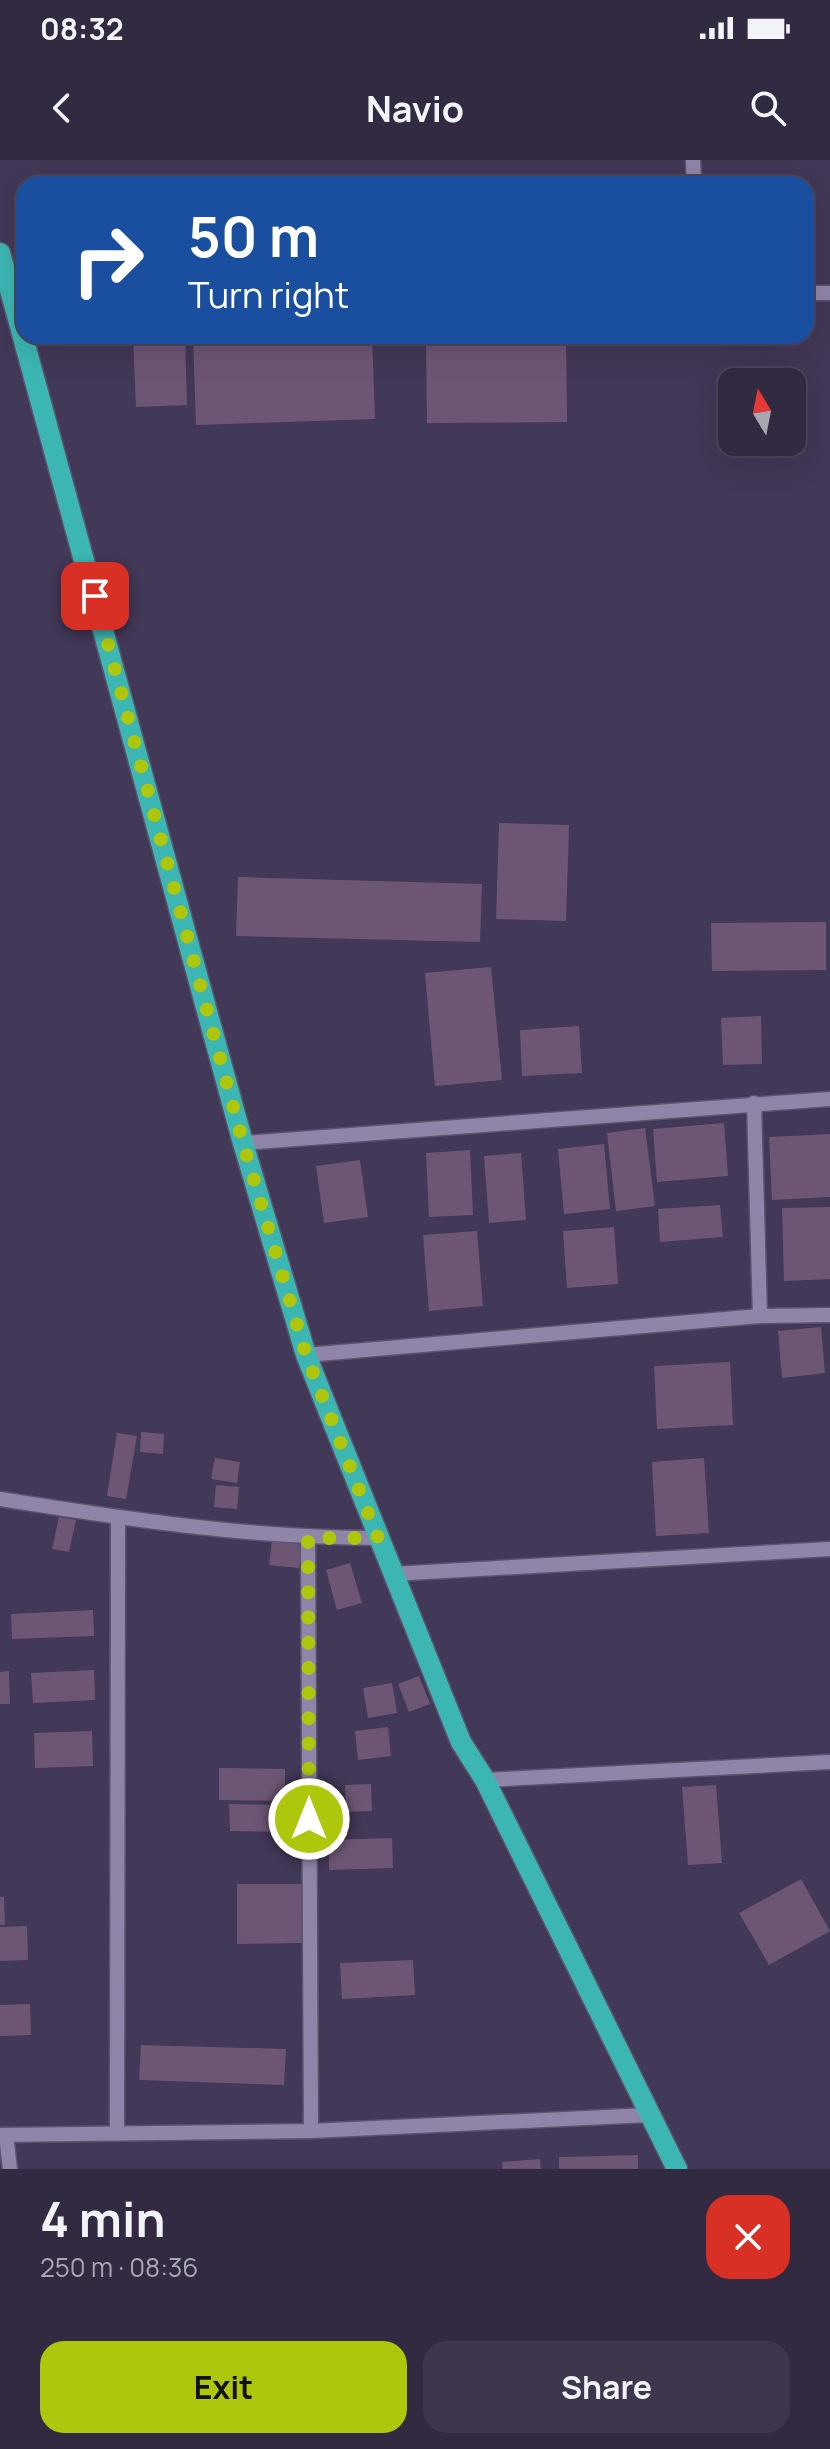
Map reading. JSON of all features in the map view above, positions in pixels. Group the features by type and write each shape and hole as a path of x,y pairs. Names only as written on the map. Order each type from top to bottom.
{"main road":[{"path":"0,253 16,288"},
{"path":"32,344 243,1143 306,1355 461,1742 485,1780 677,2169"}],"street":[{"path":"243,1143 830,1099"},
{"path":"754,1103 760,1316"},
{"path":"306,1355 760,1316 830,1315"},
{"path":"0,1499 118,1518 308,1538 378,1538"},
{"path":"117,2132 118,1518"},
{"path":"308,1538 311,2131"},
{"path":"392,1574 830,1549"},
{"path":"485,1780 830,1762"},
{"path":"10,2169 3,2135 311,2131 648,2115"}],"building":[{"path":"133,344 185,344 187,405 136,407"},
{"path":"193,344 372,344 375,419 196,425"},
{"path":"426,344 566,344 567,422 427,423"},
{"path":"499,823 569,825 566,921 496,919"},
{"path":"238,877 482,884 480,942 236,936"},
{"path":"826,922 826,970 712,971 711,923"},
{"path":"491,967 502,1080 435,1086 425,973"},
{"path":"761,1016 762,1064 723,1065 721,1018"},
{"path":"579,1026 582,1073 522,1076 520,1030"},
{"path":"724,1123 728,1176 657,1182 653,1129"},
{"path":"645,1128 655,1206 616,1211 607,1133"},
{"path":"830,1134 830,1197 772,1200 769,1137"},
{"path":"604,1144 610,1209 564,1214 558,1149"},
{"path":"470,1150 473,1215 429,1217 426,1153"},
{"path":"521,1153 526,1220 489,1223 484,1156"},
{"path":"360,1160 368,1217 324,1223 316,1166"},
{"path":"720,1205 723,1237 660,1242 658,1209"},
{"path":"830,1207 830,1279 784,1281 782,1208"},
{"path":"614,1227 618,1284 567,1288 563,1231"},
{"path":"477,1231 483,1306 429,1311 423,1235"},
{"path":"821,1327 825,1373 782,1378 778,1331"},
{"path":"730,1362 733,1425 657,1429 654,1366"},
{"path":"141,1432 164,1434 163,1454 140,1452"},
{"path":"117,1433 137,1436 126,1499 107,1496"},
{"path":"215,1458 240,1462 237,1483 211,1479"},
{"path":"704,1458 709,1533 656,1536 652,1462"},
{"path":"216,1485 239,1487 237,1509 214,1507"},
{"path":"59,1517 76,1520 69,1552 52,1549"},
{"path":"272,1541 302,1544 299,1568 269,1565"},
{"path":"350,1563 362,1603 337,1610 326,1570"},
{"path":"93,1610 94,1636 12,1639 11,1614"},
{"path":"94,1670 95,1700 33,1703 31,1673"},
{"path":"9,1671 10,1704 0,1704 0,1672"},
{"path":"419,1676 430,1704 409,1712 398,1684"},
{"path":"392,1683 397,1713 368,1718 363,1688"},
{"path":"388,1727 391,1756 358,1760 355,1731"},
{"path":"92,1731 93,1766 35,1768 34,1733"},
{"path":"219,1768 285,1769 285,1801 219,1800"},
{"path":"371,1784 372,1811 346,1812 345,1785"},
{"path":"716,1785 722,1863 688,1865 682,1787"},
{"path":"229,1804 284,1805 284,1832 230,1831"},
{"path":"392,1838 393,1868 329,1870 329,1840"},
{"path":"801,1879 830,1931 769,1965 739,1913"},
{"path":"237,1884 301,1884 302,1943 237,1944"},
{"path":"0,1897 4,1897 5,1925 0,1925"},
{"path":"27,1926 28,1960 0,1961 0,1927"},
{"path":"413,1960 415,1995 342,1999 340,1963"},
{"path":"30,2004 31,2035 0,2036 0,2005"},
{"path":"141,2045 286,2049 284,2085 139,2080"},
{"path":"638,2155 638,2169 559,2169 559,2157"},
{"path":"540,2159 541,2169 503,2169 502,2162"}],"route":[{"path":"95,596 243,1143 306,1355 378,1538 308,1538 309,1819"}]}
